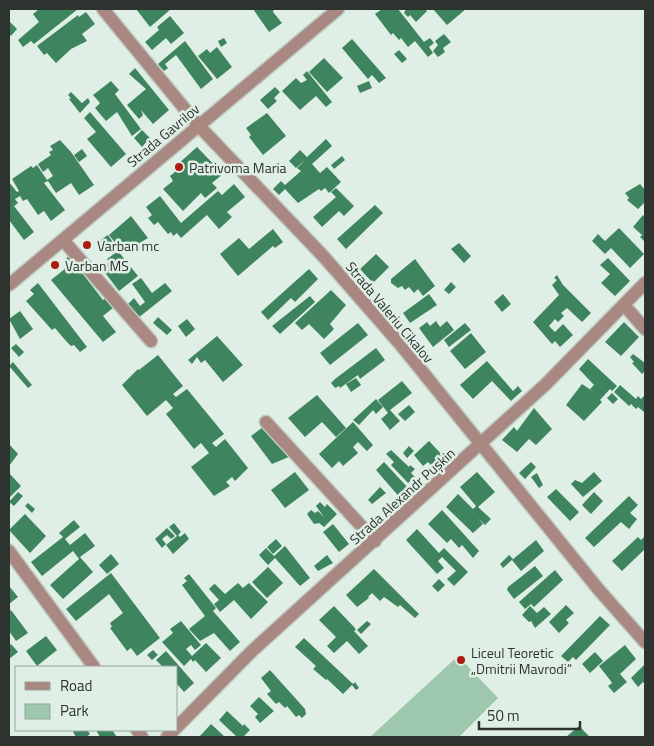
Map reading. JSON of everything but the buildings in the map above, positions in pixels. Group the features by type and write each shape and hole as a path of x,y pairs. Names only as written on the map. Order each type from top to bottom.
{"street":[{"name":"Strada Valeriu Cikalov","path":"103,9 198,125 324,257 400,344 599,590 645,642"},
{"name":"Strada Gavrilov","path":"9,285 338,9"},
{"path":"63,240 151,341"},
{"name":"Strada Alexandr Pușkin","path":"178,726 252,652 481,446 546,384 645,283"},
{"path":"624,305 645,329"},
{"path":"266,422 375,541"},
{"path":"9,551 93,666"}],"green space":[{"path":"458,656 498,698 459,737 370,737"}],"place":[{"name":"Patrivoma Maria","path":"179,167"},
{"name":"Varban mc","path":"87,245"},
{"name":"Varban MS","path":"55,265"},
{"name":"Liceul Teoretic „Dmitrii Mavrodi“","path":"461,660"}]}
